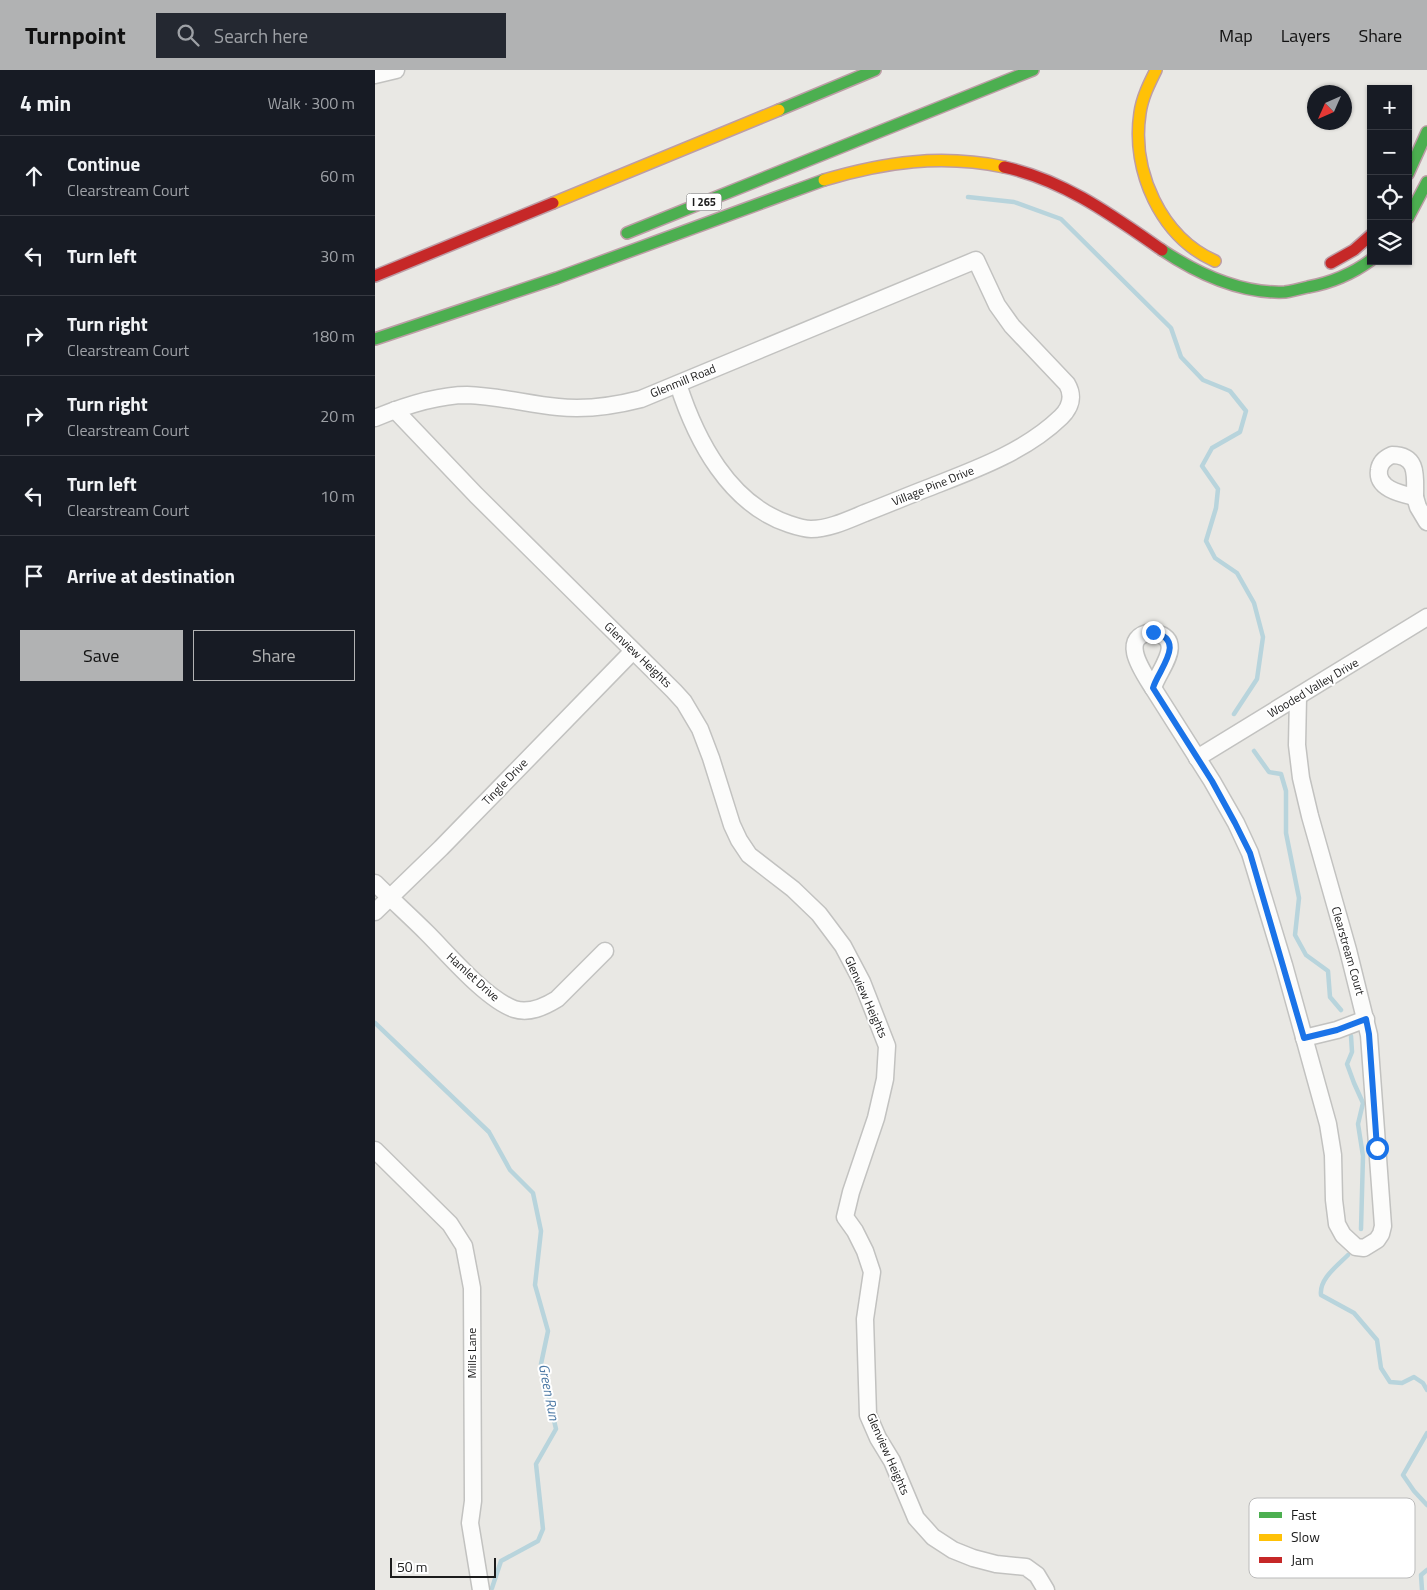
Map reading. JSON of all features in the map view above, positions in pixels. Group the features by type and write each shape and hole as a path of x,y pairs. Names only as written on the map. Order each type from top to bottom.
{"highway":[{"path":"375,276 875,70"},
{"name":"I 265","path":"618,236 1033,70"},
{"path":"1156,70 1146,90 1139,120 1139,150 1145,179 1156,206 1173,231 1195,250 1230,267"},
{"path":"1412,165 1427,132"},
{"path":"375,339 557,278 814,183 855,171 895,163 934,160 973,162 1011,169 1048,181 1082,197 1172,256 1200,272 1227,284 1255,291 1283,292 1312,288 1339,279 1367,263"},
{"path":"1412,210 1427,182"},
{"path":"1321,266 1330,264 1354,250 1367,239"},
{"path":"375,335 463,298"}],"street":[{"path":"375,75 396,70"},
{"name":"Glenmill Road","path":"375,418 416,403 449,396 466,395 503,398 561,408 602,407 641,399 976,260"},
{"name":"Village Pine Drive","path":"678,384 689,414 705,449 714,463 749,502 778,520 809,530 824,528 950,479 999,458 1040,434 1061,417 1071,400 1071,390 1067,384 1012,326 997,305 976,260"},
{"name":"Glenview Heights","path":"395,410 476,496 684,702 699,729 711,758 732,825 739,840 749,855 793,889 819,914 843,946 861,982 887,1046 885,1079 876,1118 851,1192 845,1217 855,1231 872,1272 865,1319 868,1415 892,1461 916,1518 933,1537 953,1550 973,1558 996,1564 1026,1567 1037,1575 1046,1590"},
{"path":"1415,497 1418,507 1427,522"},
{"name":"Wooded Valley Drive","path":"1197,758 1427,617"},
{"name":"Tingle Drive","path":"375,912 441,848 633,651"},
{"name":"Clearstream Court","path":"1153,688 1226,806 1250,853 1332,1140 1337,1224 1343,1235 1356,1246 1363,1248 1377,1240 1383,1226 1369,1034 1301,778 1297,745 1298,697"},
{"name":"Hamlet Drive","path":"375,883 492,997 515,1009 537,1009 548,1005 557,999 605,951"},
{"path":"1304,1038 1337,1030 1366,1019"},
{"name":"Mills Lane","path":"375,1150 450,1224 464,1246 472,1288 473,1501 470,1523 481,1590"}],"waterway":[{"path":"968,197 1014,202 1061,219 1171,328 1181,357 1203,380 1230,391 1246,411 1240,432 1212,448 1202,466 1218,489 1216,508 1206,541 1215,558 1237,573 1254,603 1263,637 1257,679 1234,714"},
{"path":"1254,751 1269,772 1281,774 1286,791 1286,833 1299,898 1295,935 1306,955 1328,971 1330,997 1341,1010"},
{"name":"Green Run","path":"375,1023 489,1132 510,1170 533,1193 541,1231 535,1285 548,1331 541,1364 556,1429 536,1464 543,1529 538,1541 501,1561 492,1588"},
{"path":"1351,1036 1352,1052 1347,1064 1363,1103 1358,1124 1363,1156 1361,1229"},
{"path":"1348,1255 1326,1278 1321,1289 1321,1295 1354,1313 1377,1340 1381,1368 1390,1382 1402,1383 1414,1377 1423,1383 1427,1390"},
{"path":"1427,1433 1403,1475 1427,1505"},
{"path":"1422,1590 1421,1575 1427,1570"}],"traffic: fast":[{"path":"779,110 875,70"},
{"path":"627,233 1033,70"},
{"path":"1412,165 1427,132"},
{"path":"375,339 557,278 824,180"},
{"path":"1412,210 1427,182"},
{"path":"1162,250 1190,267 1220,281 1252,290 1268,292 1285,292 1324,283 1349,274 1367,263"}],"traffic: slow":[{"path":"1156,70 1144,96 1140,113 1138,135 1140,157 1146,179 1154,200 1165,219 1179,236 1196,250 1215,261"},
{"path":"553,203 779,110"},
{"path":"824,180 869,169 913,162 958,161 1004,167"}],"traffic: jam":[{"path":"1004,167 1026,173 1067,190 1106,212 1162,250"},
{"path":"375,276 553,203"},
{"path":"1331,263 1354,250 1367,239"}],"route":[{"path":"1153,632 1166,638 1169,654 1168,661 1153,688 1212,781 1250,853 1304,1038 1337,1030 1366,1019 1369,1034 1377,1148"}]}
